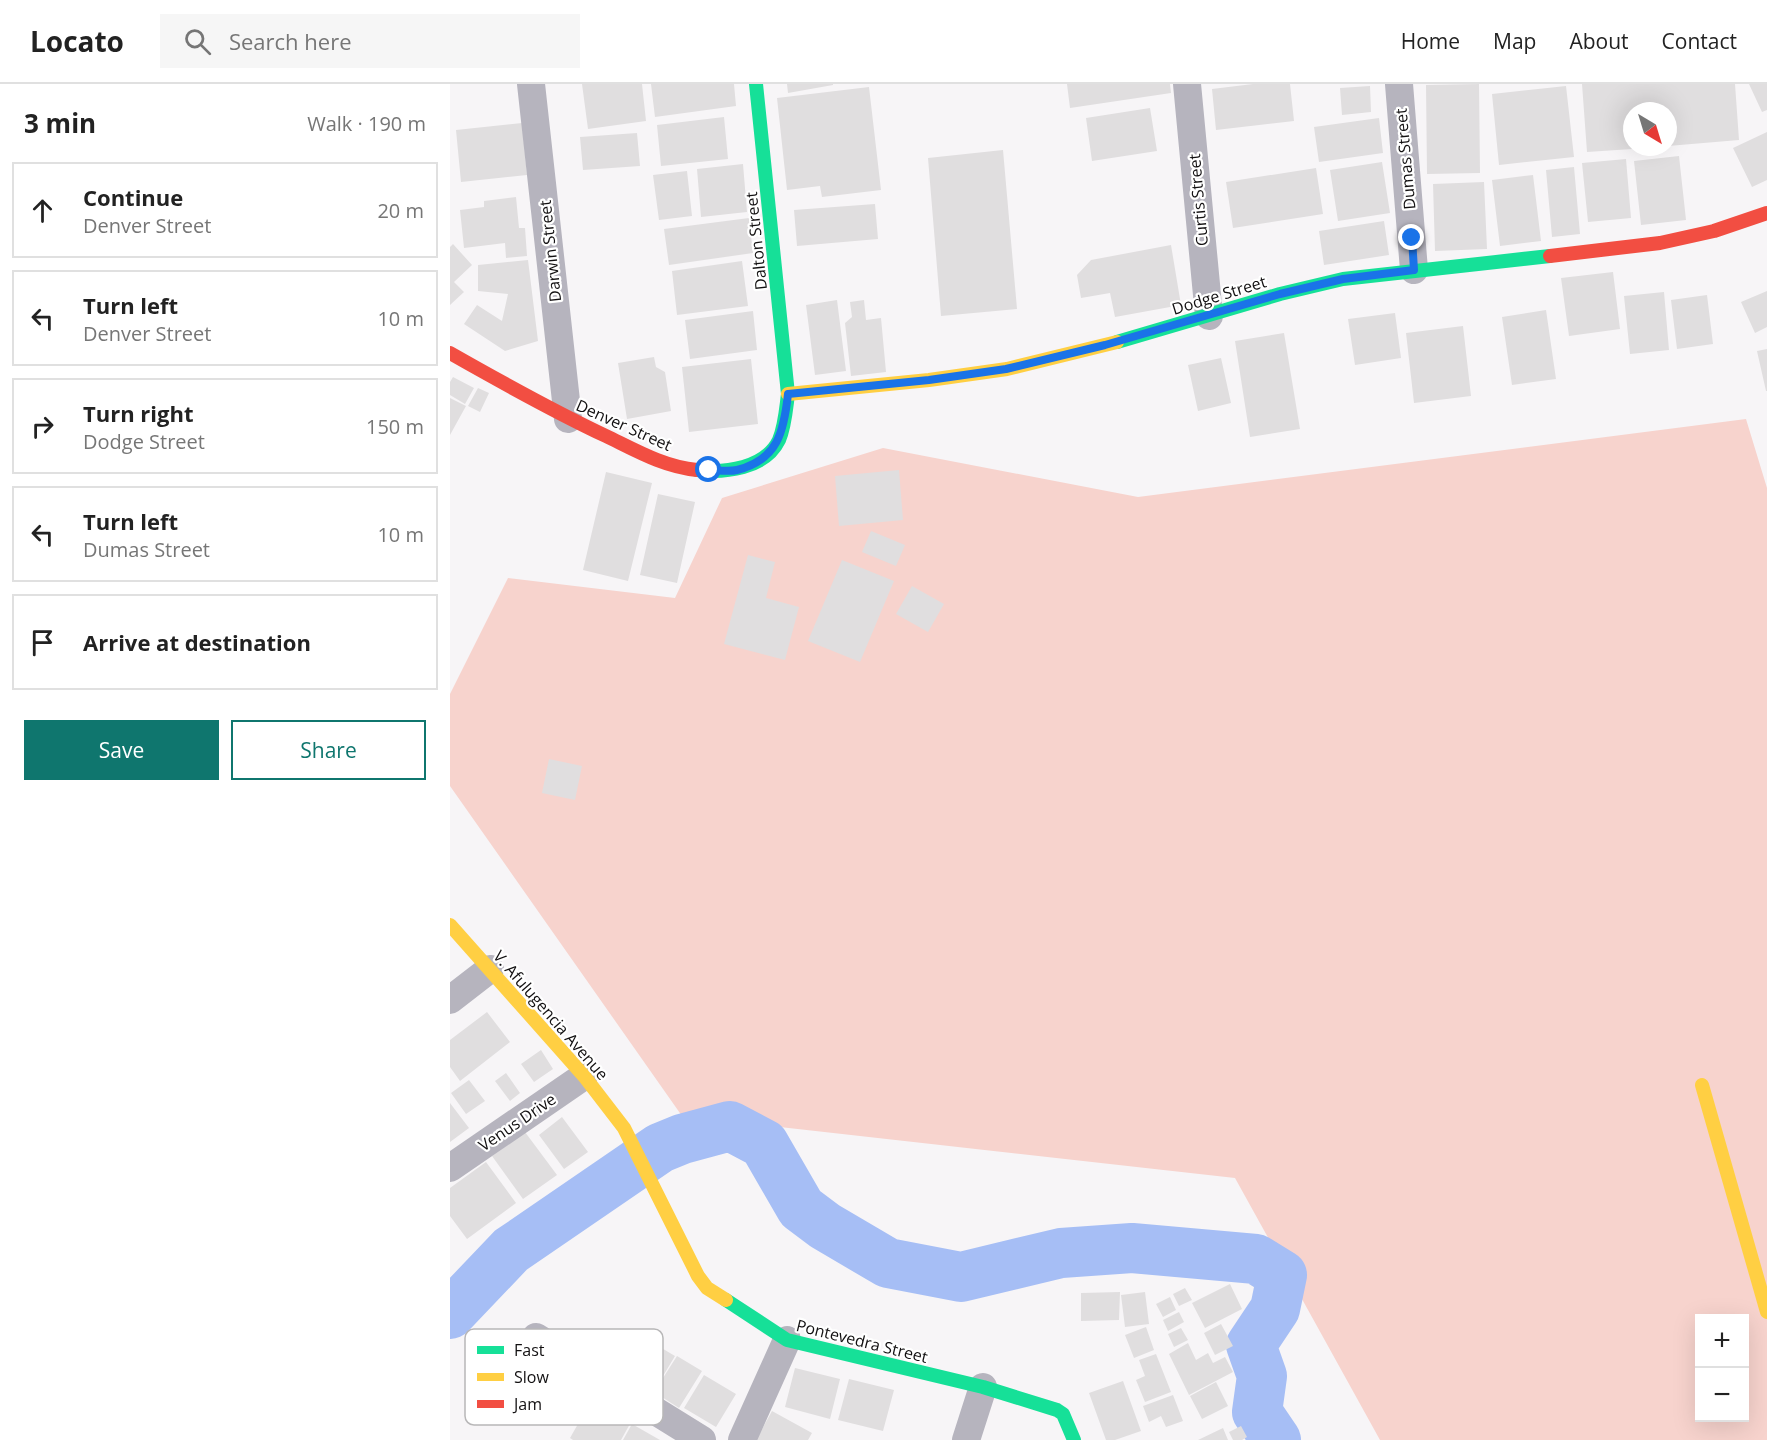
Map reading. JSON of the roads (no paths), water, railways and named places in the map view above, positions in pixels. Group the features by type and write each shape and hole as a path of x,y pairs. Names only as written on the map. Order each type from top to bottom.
{"street":[{"name":"Darwin Street","path":"531,84 568,419"},
{"name":"Dalton Street","path":"756,84 788,394"},
{"name":"Curtis Street","path":"1187,84 1209,316"},
{"name":"Dumas Street","path":"1399,84 1414,270"},
{"name":"Dodge Street","path":"788,394 929,380 1006,369 1105,345 1280,294 1343,279 1660,243 1738,225 1767,213"},
{"name":"Denver Street","path":"450,353 568,419 678,467 736,470 762,459 775,446 785,422 788,394"},
{"name":"V. Afulugencia Avenue","path":"450,925 584,1076 624,1128"},
{"path":"450,1000 490,969"},
{"name":"Venus Drive","path":"450,1168 584,1076"},
{"path":"1702,1085 1767,1312"},
{"name":"Pontevedra Street","path":"624,1128 698,1276 707,1288 787,1340 983,1387 1063,1414 1074,1440"},
{"path":"742,1440 787,1340"},
{"path":"966,1440 983,1387"},
{"path":"663,1416 702,1440"}],"waterway":[{"path":"450,1314 511,1250 660,1148 682,1139 730,1126 764,1144 801,1208 825,1226 888,1263 961,1277 1061,1253 1132,1248 1256,1259 1282,1275 1275,1309 1251,1345 1262,1376 1257,1412 1276,1440"}]}
